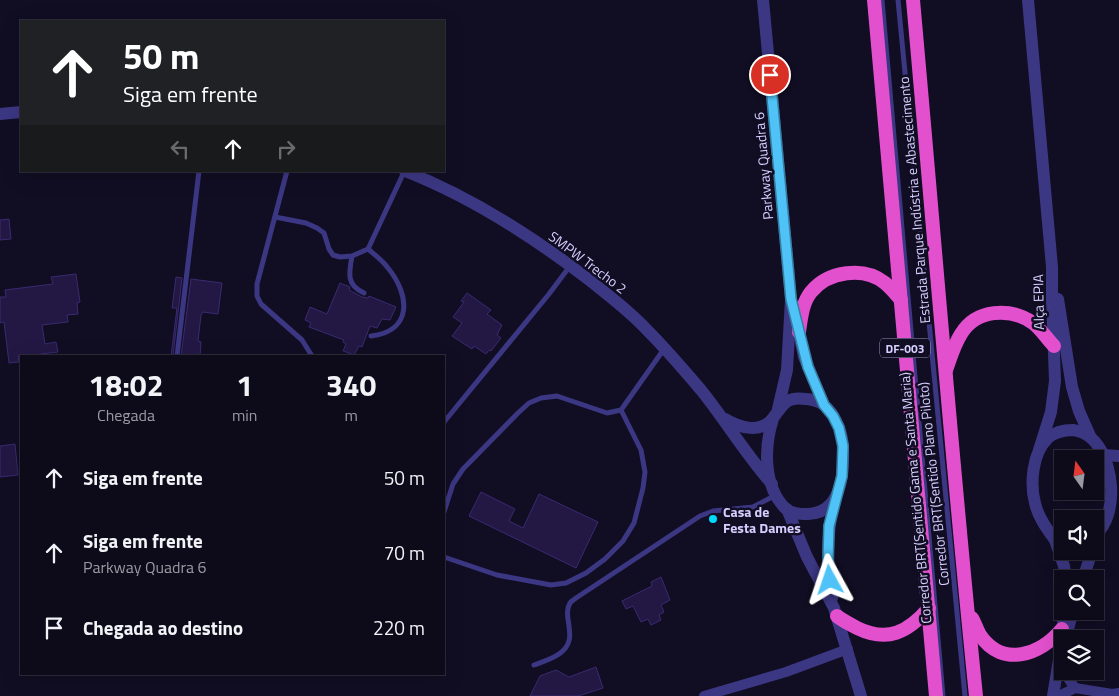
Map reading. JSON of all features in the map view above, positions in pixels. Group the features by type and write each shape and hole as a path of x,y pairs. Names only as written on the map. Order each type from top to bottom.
{"highway":[{"name":"Estrada Parque Indústria e Abastecimento","path":"874,0 936,696"},
{"name":"Estrada Parque Indústria e Abastecimento","path":"913,0 944,373 953,444 976,696"},
{"path":"799,332 803,307 811,292 826,279 842,273 861,273 874,277 884,283 901,300"},
{"path":"944,373 961,334 970,323 982,315 994,312 1011,313 1024,318 1035,325 1054,346"},
{"path":"967,607 980,635 999,652 1024,655 1054,642"},
{"path":"835,612 868,633 886,636 910,626 929,608"}],"street":[{"name":"Parkway Quadra 6","path":"763,0 791,299 809,370 824,405"},
{"path":"1028,0 1052,267"},
{"path":"0,114 20,112"},
{"name":"SMPW Trecho 2","path":"407,172 436,184 506,222 554,253 613,298 648,330 701,390 774,490"},
{"name":"Alça EPIA","path":"1052,267 1055,381 1051,412 1034,468 1033,485 1035,504 1043,523 1054,535"},
{"name":"Alça EPIA","path":"1052,267 1072,387 1079,411 1090,436 1101,450"},
{"name":"Parkway Quadra 6","path":"776,414 787,370 791,299"},
{"path":"722,417 737,426 746,428 763,426 786,401 797,398 809,399 824,405 833,416 839,428 843,446 842,476 834,502 828,542 828,561 835,612"},
{"path":"776,414 767,444 768,467 774,490 787,510 807,557 835,612 861,696"},
{"path":"1039,450 1048,438 1066,430 1080,431 1090,436"},
{"path":"1109,511 1112,494 1111,481 1104,455 1119,456"},
{"path":"1104,521 1119,497"},
{"path":"787,510 797,514 811,514 824,510 834,502"},
{"path":"704,696 786,672 848,649"},
{"path":"1053,696 1058,680"},
{"path":"1069,680 1075,688"},
{"path":"1059,696 1075,688 1115,694"}],"lane":[{"name":"Corredor BRT(Sentido Gama e Santa Maria)","path":"882,0 943,696"},
{"name":"Corredor BRT(Sentido Plano Piloto)","path":"898,0 965,696"},
{"path":"177,355 199,172"},
{"path":"287,172 256,284 257,296 261,304 302,340 311,355"},
{"path":"275,217 317,228 324,233 333,255 352,256 368,249 405,172"},
{"path":"368,249 381,260 396,279 405,305 398,324 391,330 371,336"},
{"path":"352,256 349,275 356,289 364,293"},
{"path":"445,421 550,294 570,266"},
{"path":"445,509 453,484 463,469 529,403 541,398 556,396 607,413 621,410 664,349"},
{"path":"445,557 497,575 551,585 566,584 605,560 623,541 634,523 645,472 641,450 621,410"},
{"path":"534,665 558,655 566,648 570,640 568,611 570,603 576,598 700,516 713,511 753,507 774,490"}],"building":[{"path":"9,219 11,239 0,240 0,220"},
{"path":"76,274 80,302 77,303 78,314 67,315 68,322 42,325 45,344 56,342 58,352 40,355 20,355 18,356 19,362 9,363 4,322 0,323 0,297 6,297 5,290 53,284 51,277"},
{"path":"176,277 182,278 173,355 171,355 177,308 172,308"},
{"path":"191,279 222,283 218,314 203,312 201,315 198,341 201,342 200,355 181,355"},
{"path":"340,283 350,287 349,290 362,297 368,298 369,296 396,307 390,320 382,319 377,328 370,326 362,347 359,346 354,355 343,351 346,344 343,342 344,340 309,327 311,323 305,320 310,307 327,314"},
{"path":"467,293 491,310 487,314 502,325 497,335 501,338 491,351 489,350 486,354 474,346 472,349 452,336 462,323 453,317 464,302 461,301"},
{"path":"15,444 18,475 0,477 0,446"},
{"path":"481,492 515,509 509,521 523,528 539,494 598,522 576,568 469,516"},
{"path":"661,577 670,600 661,605 664,612 659,615 661,620 651,625 648,619 641,622 633,606 626,609 622,601 652,586 651,582"},
{"path":"596,667 603,688 578,696 530,696 540,676 556,670 569,677"}],"place":[{"name":"Casa de Festa Dames","path":"713,519"}],"route":[{"path":"770,75 791,299 804,357 824,405 833,416 839,428 843,446 842,476 829,526 828,561 830,580"}]}
